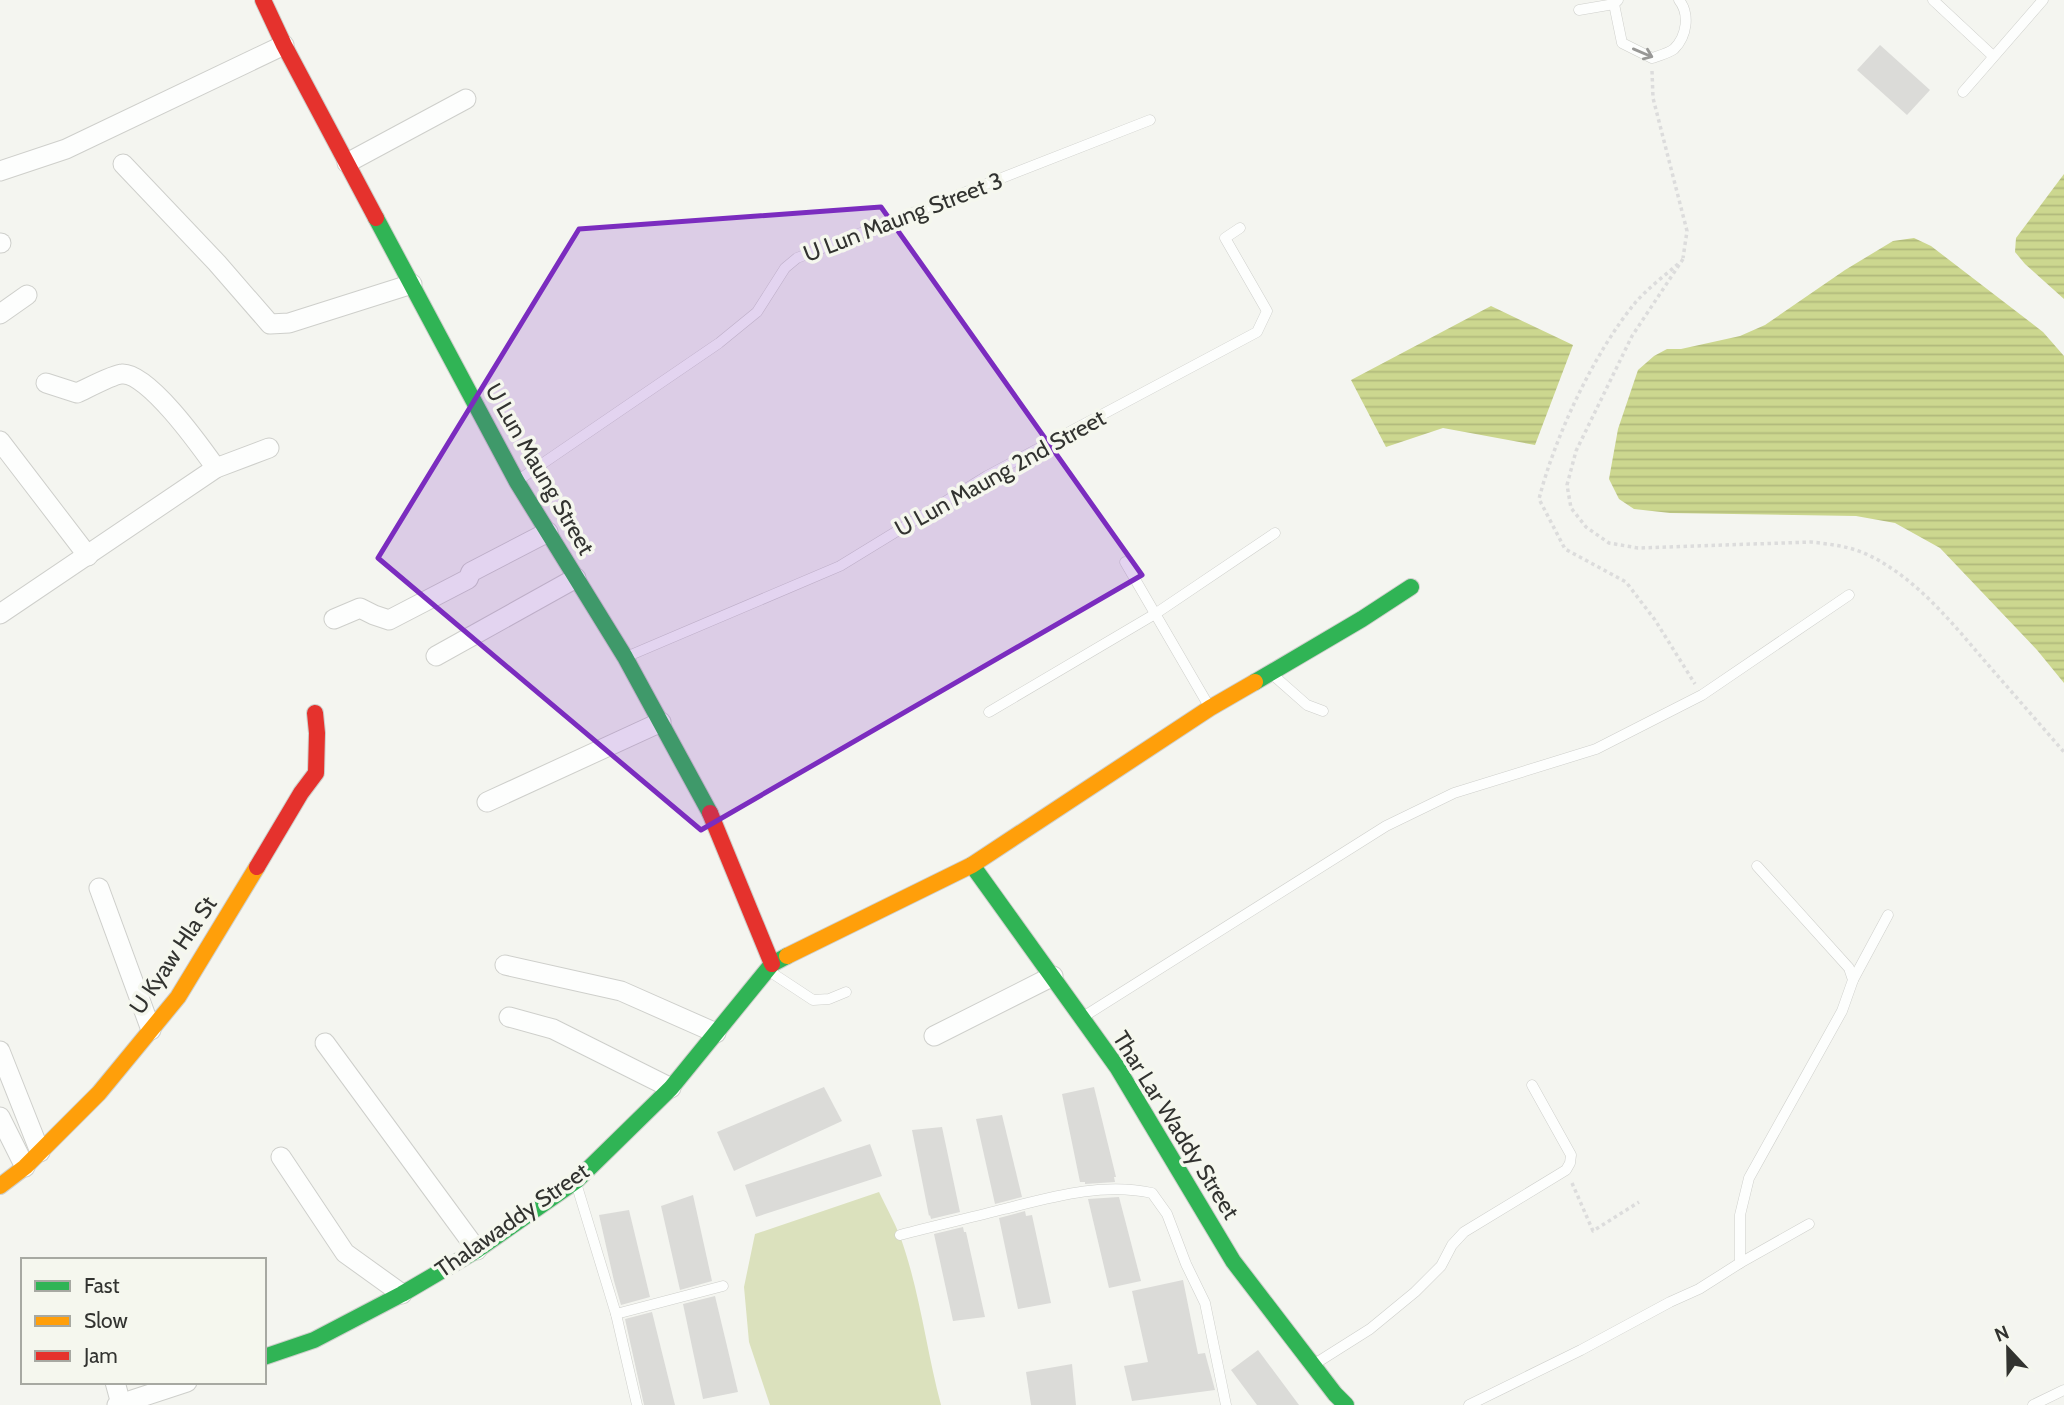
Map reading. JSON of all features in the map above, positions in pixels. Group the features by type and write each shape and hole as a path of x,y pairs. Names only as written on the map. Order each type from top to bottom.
{"street":[{"name":"U Lun Maung Street","path":"263,0 284,45 517,482 625,657 716,824 770,967"},
{"path":"0,171 66,149 284,45"},
{"path":"347,163 466,99"},
{"path":"123,164 217,263 270,324 289,323 412,284"},
{"path":"0,314 27,295"},
{"path":"46,383 77,393 122,373 136,377 174,412 216,468"},
{"path":"0,441 88,555"},
{"path":"0,614 216,468 269,448"},
{"path":"334,619 360,608 389,620 468,579 471,572 548,532"},
{"path":"436,656 576,578"},
{"path":"770,967 972,866 1210,708 1362,619 1411,587"},
{"name":"U Kyaw Hla St","path":"0,1186 25,1167 99,1093 178,997 301,793 316,774 315,712"},
{"path":"487,802 661,722"},
{"name":"Thar Lar Waddy Street","path":"972,866 1054,976 1116,1067 1233,1261 1346,1405"},
{"path":"99,888 151,1030"},
{"path":"505,965 621,991 716,1033"},
{"name":"Thalawaddy Street","path":"266,1356 314,1340 402,1294 477,1250 576,1181 671,1088 770,967"},
{"path":"934,1036 1054,976"},
{"path":"509,1017 553,1030 671,1088"},
{"path":"325,1043 477,1250"},
{"path":"0,1051 40,1152"},
{"path":"0,1117 25,1167"},
{"path":"281,1157 345,1253 402,1294"},
{"path":"116,1384 119,1404 181,1384"}],"lane":[{"path":"1579,10 1616,2 1622,43 1652,58 1673,50 1685,31 1685,8 1679,0"},
{"path":"1933,0 1993,56"},
{"path":"1963,92 2043,0"},
{"name":"U Lun Maung Street 3","path":"517,482 719,343 757,312 785,268 797,258 1150,120"},
{"name":"U Lun Maung 2nd Street","path":"625,657 840,566 987,476 1257,332 1267,311 1226,238 1240,228"},
{"path":"989,712 1155,614 1275,533"},
{"path":"1125,562 1210,708"},
{"path":"1082,1017 1386,826 1454,793 1596,748 1702,695 1849,595"},
{"path":"1271,673 1307,705 1323,711"},
{"path":"1757,866 1849,968 1853,980"},
{"path":"1740,1263 1740,1215 1749,1178 1842,1011 1853,980 1888,915"},
{"path":"770,967 813,1000 829,999 846,992"},
{"path":"1312,1365 1370,1329 1415,1292 1441,1266 1452,1245 1464,1232 1566,1170 1571,1155 1532,1085"},
{"path":"576,1181 616,1314 637,1405"},
{"path":"900,1235 1042,1199 1090,1191 1126,1189 1152,1193 1167,1214 1186,1264 1205,1303 1226,1405"},
{"path":"1469,1405 1699,1289 1809,1224"},
{"path":"616,1314 723,1286"},
{"path":"2033,1405 2064,1390"}],"path":[{"path":"1652,58 1653,98 1687,231 1683,259 1632,336 1577,451 1567,485 1572,508 1586,527 1609,543 1638,548 1811,542 1862,552 1890,567 1916,586 1954,625 2064,752"},
{"path":"1683,259 1637,301 1614,331 1565,426 1547,467 1539,499 1565,549 1626,582 1655,620 1702,695"},
{"path":"1566,1170 1593,1230 1639,1202"}],"highlighted area":[{"path":"881,207 1142,575 701,830 378,558 579,229"}],"shaded area":[{"path":"2064,174 2064,299 2015,252 2016,238"},
{"path":"1914,238 1931,246 2043,332 2064,356 2064,683 2037,650 1940,548 1895,523 1856,516 1670,513 1634,509 1619,499 1609,479 1618,429 1638,370 1654,356 1667,349 1681,349 1740,336 1765,325 1893,241"},
{"path":"1491,306 1573,345 1535,445 1443,428 1386,447 1351,380"},
{"path":"879,1192 898,1230 907,1257 941,1405 770,1405 749,1342 744,1287 755,1234"}],"building":[{"path":"1880,45 1930,90 1907,115 1857,70"},
{"path":"824,1087 842,1121 734,1171 717,1132"},
{"path":"1094,1087 1116,1177 1115,1182 1085,1184 1080,1182 1062,1094"},
{"path":"1002,1115 1022,1197 995,1204 976,1119"},
{"path":"942,1127 960,1212 931,1219 912,1130"},
{"path":"870,1144 882,1176 756,1217 745,1185"},
{"path":"693,1195 712,1281 680,1290 661,1206"},
{"path":"1119,1197 1141,1281 1109,1288 1088,1199"},
{"path":"629,1210 650,1297 621,1305 599,1215"},
{"path":"1025,1211 1026,1216 1032,1215 1051,1303 1018,1309 999,1218"},
{"path":"963,1227 985,1317 953,1321 934,1234"},
{"path":"1183,1280 1198,1354 1205,1353 1215,1390 1132,1401 1124,1366 1148,1362 1132,1291"},
{"path":"715,1296 738,1392 703,1399 683,1304"},
{"path":"652,1312 675,1405 644,1405 625,1319"},
{"path":"1258,1350 1299,1405 1257,1405 1231,1370"},
{"path":"1072,1364 1076,1405 1031,1405 1026,1372"}],"traffic: fast":[{"path":"376,218 517,482 625,657 710,813"},
{"path":"1255,682 1411,587"},
{"path":"972,865 1117,1067 1233,1261 1346,1405"},
{"path":"266,1356 314,1340 402,1294 477,1250 576,1181 671,1088 772,964 787,956"}],"traffic: slow":[{"path":"787,956 972,865 1210,708 1255,682"},
{"path":"0,1186 25,1167 99,1093 178,997 257,867"}],"traffic: jam":[{"path":"263,0 376,218"},
{"path":"257,867 316,773 315,713"},
{"path":"710,813 772,964"}]}
